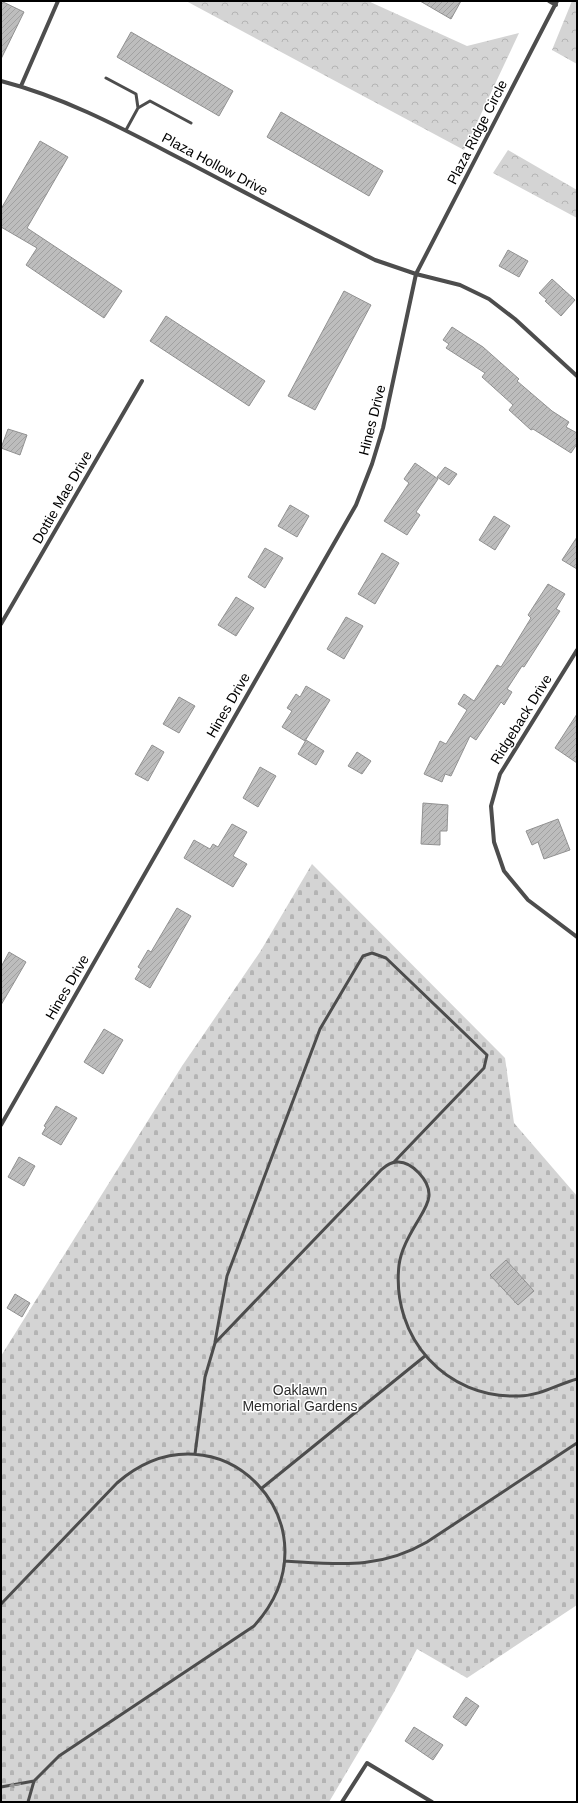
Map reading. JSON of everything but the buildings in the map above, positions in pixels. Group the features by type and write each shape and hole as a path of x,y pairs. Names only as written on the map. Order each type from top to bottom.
{"street":[{"path":"21,86 58,1"},
{"path":"549,1 557,3"},
{"name":"Plaza Ridge Circle","path":"416,274 557,3"},
{"name":"Plaza Hollow Drive","path":"1,81 21,86 76,107 126,130 375,260 416,274 460,285 489,299 515,319 577,376"},
{"name":"Hines Drive","path":"1,1124 356,505 372,464 383,428 416,274"},
{"name":"Dottie Mae Drive","path":"1,624 142,381"},
{"name":"Ridgeback Drive","path":"577,650 500,774 491,806 494,842 504,870 528,900 577,937"},
{"path":"342,1802 368,1763 432,1802"}],"lane":[{"path":"106,78 136,94 138,108"},
{"path":"126,130 138,108 150,101 191,123"},
{"path":"195,1454 205,1377 215,1343 227,1276 320,1029 363,956 372,953 386,958 487,1056 484,1068 393,1162 381,1170 215,1343"},
{"path":"393,1162 398,1161 405,1163 415,1169 423,1180 429,1193 426,1206 408,1238 402,1254 399,1279 403,1314 413,1337 425,1356 454,1380 478,1391 498,1395 532,1395 577,1379"},
{"path":"262,1488 425,1356"},
{"path":"286,1561 364,1564 407,1552 427,1542 577,1443"},
{"path":"1,1604 124,1477 137,1468 163,1457 178,1454 195,1454 212,1457 234,1466 262,1488 271,1503 282,1529 286,1545 286,1561 282,1578 275,1596 267,1610 254,1626 59,1756 34,1781 28,1802"},
{"path":"1,1787 34,1781"}],"green space":[{"path":"186,1 368,1 467,46 519,33 464,150"},
{"path":"572,1 577,1 577,64 552,50"},
{"path":"508,150 577,190 577,218 493,173"},
{"name":"Oaklawn Memorial Gardens","path":"312,864 505,1058 514,1123 577,1196 577,1605 467,1678 417,1649 393,1694 329,1802 1,1802 1,1356 182,1066 260,952"}]}
